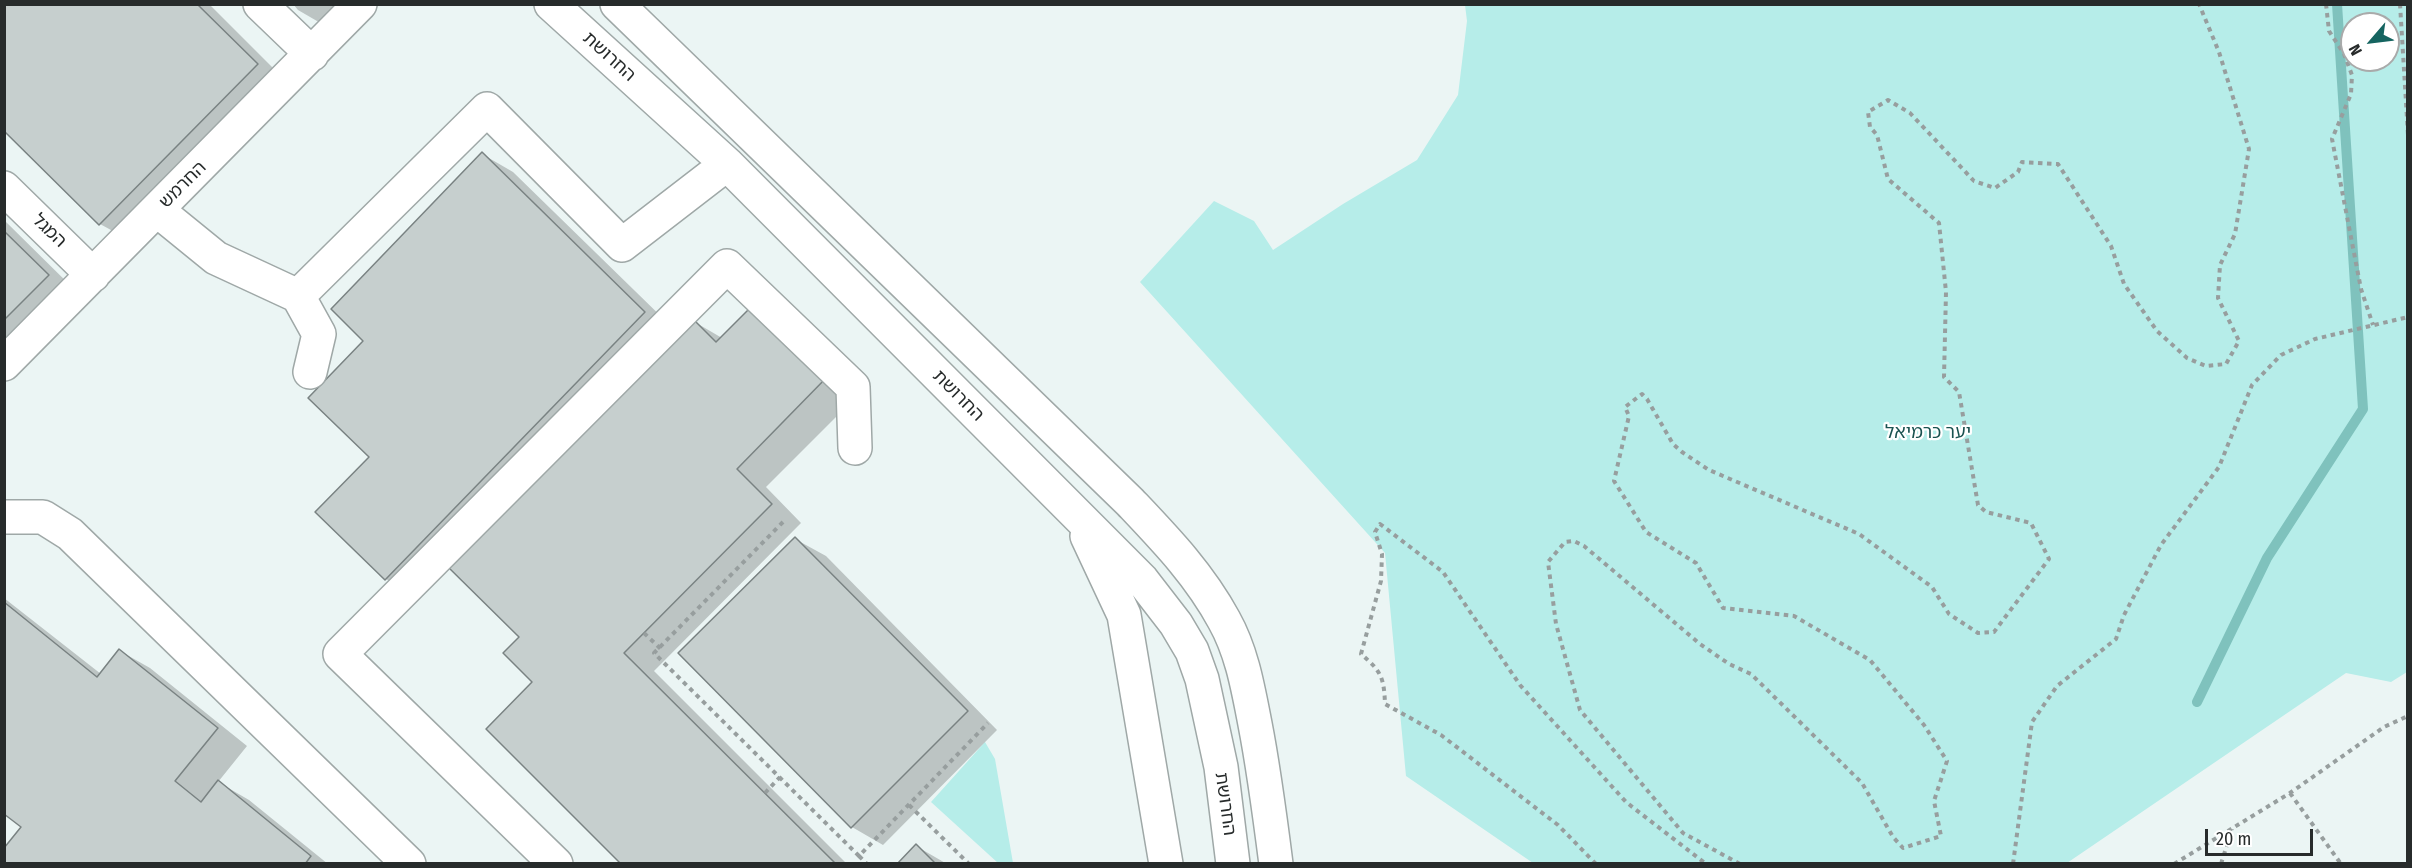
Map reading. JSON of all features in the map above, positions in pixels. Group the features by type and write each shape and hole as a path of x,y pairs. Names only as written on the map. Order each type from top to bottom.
{"street":[{"path":"260,4 312,54"},
{"name":"החרמש","path":"4,364 360,4"},
{"name":"החרושת","path":"551,4 727,164 1142,580 1176,624 1192,651 1202,679 1221,766 1233,864"},
{"path":"616,4 1123,495 1188,564 1224,621 1238,649 1266,780 1276,864"},
{"path":"632,4 649,36"},
{"path":"298,296 488,109 622,245 727,164"},
{"name":"המגל","path":"4,188 93,274"},
{"path":"157,210 216,258 298,296 319,334 310,372"},
{"path":"556,864 340,654 728,266 854,387 855,448"},
{"path":"1078,516 1124,615 1166,864"},
{"path":"4,517 43,517 70,534 409,864"}],"path":[{"path":"1740,864 1683,832 1580,710 1556,624 1548,562 1565,542 1574,541 1584,546 1700,644 1729,664 1751,674 1862,783 1893,837 1904,848 1941,836 1934,801 1947,761 1924,724 1870,660 1794,616 1724,608 1696,563 1646,532 1614,481 1629,416 1625,407 1642,394 1673,444 1682,452 1709,470 1859,534 1932,587 1949,614 1978,633 1994,632 2049,559 2031,523 1986,512 1978,505 1959,392 1944,377 1946,292 1939,224 1888,179 1876,135 1870,127 1868,112 1888,100 1910,113 1974,181 1995,188 2018,172 2022,162 2058,164 2111,246 2124,284 2157,331 2187,358 2206,366 2226,364 2239,340 2218,298 2220,265 2235,234 2249,149 2219,52 2199,4"},
{"path":"2326,4 2329,31 2344,54 2352,75 2351,94 2332,139 2361,289 2373,325"},
{"path":"2400,4 2408,135"},
{"path":"2013,864 2032,722 2056,686 2116,639 2124,615 2162,545 2219,467 2252,385 2281,355 2315,339 2408,317"},
{"path":"783,522 661,649 654,653 867,864"},
{"path":"1596,864 1557,825 1441,735 1385,704 1384,682 1377,667 1361,654 1381,580 1382,554 1375,532 1380,524 1443,572 1520,685 1626,802 1706,864"},
{"path":"644,633 661,649"},
{"path":"2174,864 2290,793 2384,727 2408,716"},
{"path":"859,856 988,723"},
{"path":"765,793 780,777"},
{"path":"2290,793 2341,864"},
{"path":"909,805 969,864"},
{"path":"2220,864 2232,828"}],"green space":[{"name":"יער כרמיאל","path":"1465,5 2407,5 2407,672 2391,682 2346,673 2067,863 1533,863 1406,776 1385,553 1140,282 1214,201 1254,221 1273,250 1343,204 1417,160 1458,95 1467,21"},
{"path":"985,742 995,759 1013,863 998,863 931,802"}],"building":[{"path":"4,4 197,4 258,64 99,225 4,131"},
{"path":"482,152 645,312 385,580 315,512 369,457 308,398 363,341 331,309"},
{"path":"4,231 49,275 4,320"},
{"path":"755,303 828,376 737,469 772,504 624,653 836,864 621,864 486,729 532,682 503,653 519,637 447,566 693,319 716,342"},
{"path":"795,537 968,711 851,828 678,653"},
{"path":"4,602 97,677 119,649 218,728 175,781 201,802 218,780 311,856 305,864 4,864 4,848 21,827 4,814"},
{"path":"916,844 936,864 897,864"}],"waterway":[{"path":"2197,702 2267,558 2363,409 2337,4"}]}
